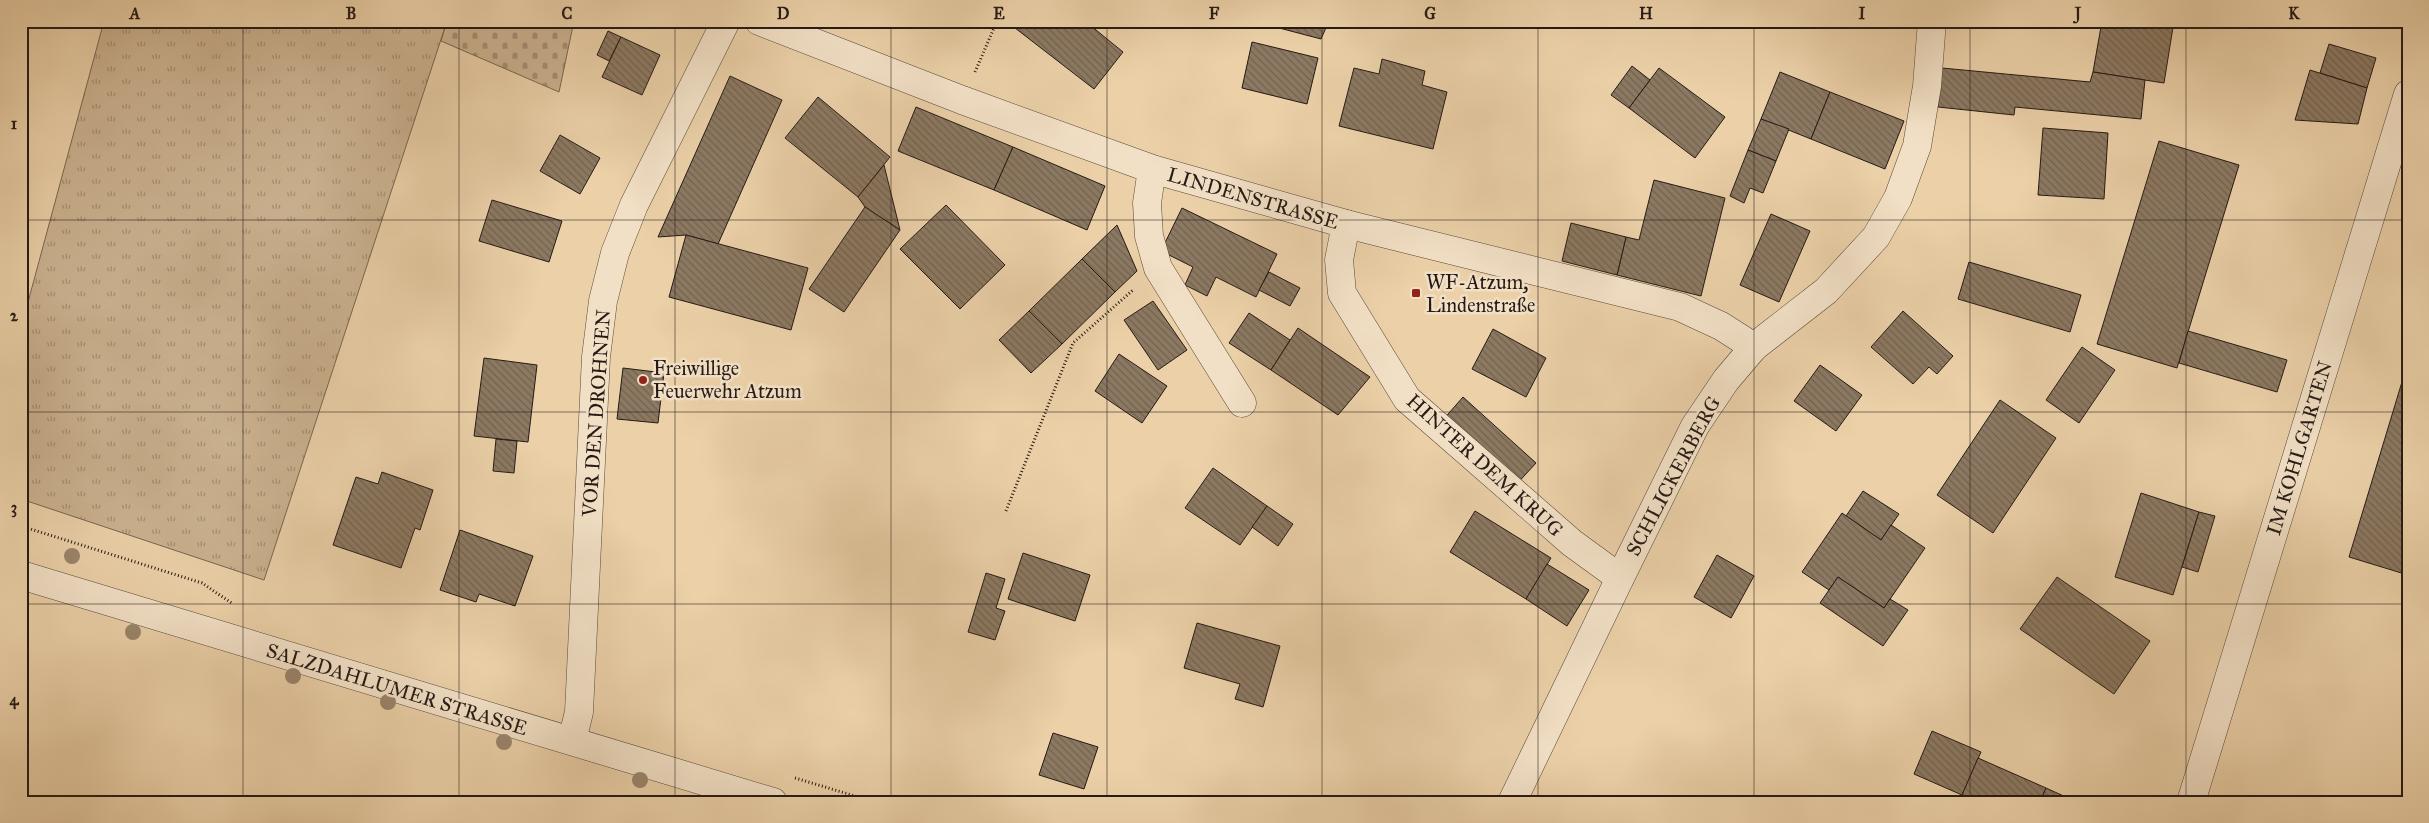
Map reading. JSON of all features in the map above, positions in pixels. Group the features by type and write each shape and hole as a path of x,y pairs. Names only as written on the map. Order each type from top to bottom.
{"street":[{"name":"VOR DEN DROHNEN","path":"572,741 579,712 596,357 603,301 615,253 634,205 726,21"},
{"name":"LINDENSTRASSE","path":"759,21 962,100 1152,169 1346,224 1680,307 1721,326 1754,347"},
{"name":"SCHLICKERBERG","path":"1512,802 1695,426 1726,380 1754,347 1826,292 1876,238 1898,198 1917,146 1927,86 1932,21"},
{"name":"IM KOHLGARTEN","path":"2191,802 2408,94"},
{"path":"1152,169 1147,212 1149,236 1158,268 1242,403"},
{"name":"HINTER DEM KRUG","path":"1346,224 1339,260 1342,293 1406,399 1572,543 1620,578"},
{"name":"SALZDAHLUMER STRASSE","path":"21,575 773,802"}],"path":[{"path":"962,100 997,21"},
{"path":"1006,511 1073,343 1158,268"}],"green space":[{"path":"104,21 447,21 264,580 21,499 21,328"},
{"path":"447,21 574,21 559,92 441,41"}],"building":[{"path":"1006,21 1085,21 1123,52 1094,89"},
{"path":"1266,21 1329,21 1321,39 1264,24"},
{"path":"2102,21 2174,21 2164,83 2093,72"},
{"path":"608,31 621,37 609,61 597,55"},
{"path":"621,37 660,55 642,95 602,77"},
{"path":"1252,42 1318,58 1307,104 1242,88"},
{"path":"2329,44 2376,58 2367,88 2320,73"},
{"path":"1382,59 1425,71 1422,85 1447,92 1433,149 1339,126 1354,68 1379,74"},
{"path":"1632,66 1650,80 1629,108 1611,95"},
{"path":"1659,68 1725,117 1695,158 1629,108"},
{"path":"1942,68 2090,82 2093,72 2145,80 2141,119 2015,107 2014,115 1938,107"},
{"path":"2310,70 2367,88 2358,124 2295,120"},
{"path":"1780,72 1830,92 1811,139 1761,119"},
{"path":"730,76 782,100 718,244 686,235 658,237"},
{"path":"1830,92 1904,121 1885,169 1811,139"},
{"path":"818,97 890,157 858,197 785,138"},
{"path":"916,107 1013,147 994,190 898,151"},
{"path":"1761,119 1789,129 1776,161 1748,150"},
{"path":"2043,128 2108,133 2104,199 2038,195"},
{"path":"560,135 600,158 580,194 540,171"},
{"path":"2159,141 2239,165 2177,368 2097,344"},
{"path":"1013,147 1105,186 1087,230 994,190"},
{"path":"1748,150 1776,161 1763,193 1750,188 1744,203 1730,196"},
{"path":"884,165 900,230 865,207 858,197"},
{"path":"1654,180 1725,198 1701,296 1617,275 1626,237 1639,240"},
{"path":"492,200 562,221 549,262 479,241"},
{"path":"946,205 1005,265 960,309 900,249"},
{"path":"865,207 900,230 844,312 809,289"},
{"path":"1182,208 1277,254 1256,297 1216,277 1207,296 1185,285 1193,267 1161,251"},
{"path":"1771,214 1810,231 1779,302 1740,285"},
{"path":"1571,223 1626,237 1617,275 1562,261"},
{"path":"1117,225 1137,271 1115,292 1082,259"},
{"path":"686,235 808,268 791,330 669,297"},
{"path":"1082,259 1115,292 1062,344 1029,311"},
{"path":"1969,262 2081,295 2070,332 1958,299"},
{"path":"1269,272 1300,288 1290,306 1259,290"},
{"path":"1153,301 1187,350 1158,370 1124,320"},
{"path":"1029,311 1062,344 1031,373 999,340"},
{"path":"1903,311 1953,356 1937,374 1929,367 1913,384 1871,347"},
{"path":"1249,313 1290,340 1271,370 1229,343"},
{"path":"1298,328 1370,377 1338,415 1271,370"},
{"path":"1493,329 1546,358 1526,397 1472,369"},
{"path":"2188,331 2287,360 2277,392 2179,363"},
{"path":"2082,347 2115,370 2079,423 2046,400"},
{"path":"1119,354 1167,386 1142,423 1095,391"},
{"path":"484,358 537,365 528,442 474,436"},
{"path":"2408,362 2408,575 2349,557"},
{"path":"1820,365 1862,395 1836,431 1794,401"},
{"path":"623,368 664,373 658,423 617,419"},
{"path":"1463,397 1536,463 1514,487 1442,421"},
{"path":"2000,400 2056,438 1993,533 1937,495"},
{"path":"496,439 517,441 514,473 493,471"},
{"path":"1213,468 1267,506 1240,545 1185,508"},
{"path":"382,472 433,490 420,530 415,528 401,568 333,545 356,477 378,484"},
{"path":"1863,491 1899,514 1881,540 1846,516"},
{"path":"2141,493 2199,512 2173,595 2115,577"},
{"path":"1267,506 1293,524 1278,546 1252,527"},
{"path":"1475,511 1551,558 1526,599 1450,552"},
{"path":"2199,512 2215,516 2198,572 2182,567"},
{"path":"1842,513 1881,540 1891,525 1925,548 1884,608 1838,577 1829,590 1802,572"},
{"path":"460,530 533,556 515,606 479,594 476,602 440,590"},
{"path":"1023,553 1090,575 1075,621 1008,599"},
{"path":"1717,555 1754,576 1731,618 1694,597"},
{"path":"1547,564 1589,590 1567,626 1526,599"},
{"path":"986,573 1005,579 996,608 1005,611 995,640 968,632"},
{"path":"1838,577 1884,608 1890,599 1908,610 1883,646 1820,603"},
{"path":"2057,577 2150,641 2114,694 2020,629"},
{"path":"1197,623 1280,646 1263,707 1235,699 1240,684 1184,668"},
{"path":"1932,731 1981,752 1962,795 1914,774"},
{"path":"1053,733 1098,747 1084,789 1039,775"},
{"path":"1978,758 2046,788 2040,802 1978,802 1962,795"},
{"path":"2046,788 2077,802 2040,802"}],"place":[{"name":"WF-Atzum, Lindenstraße","path":"1416,293"},
{"name":"Freiwillige Feuerwehr Atzum","path":"643,380"}]}
